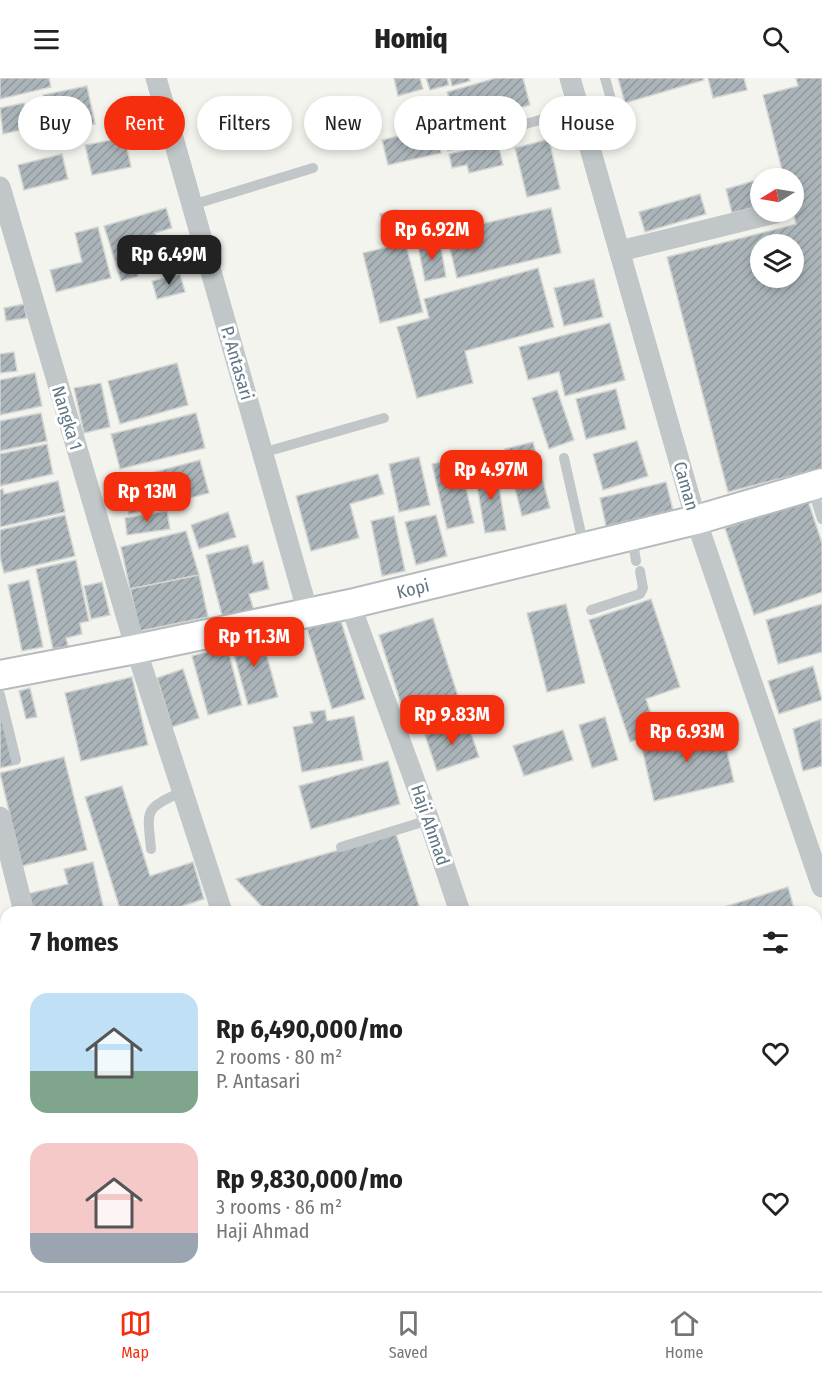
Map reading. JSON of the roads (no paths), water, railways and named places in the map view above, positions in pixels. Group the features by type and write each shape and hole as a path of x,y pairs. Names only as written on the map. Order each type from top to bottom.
{"street":[{"name":"P. Antasari","path":"156,78 308,613"},
{"name":"Caman","path":"570,78 575,96"},
{"name":"Caman","path":"590,150 696,520 822,887"},
{"name":"Nangka 1","path":"0,187 136,649 220,906"},
{"path":"620,251 750,219"},
{"name":"Kopi","path":"0,675 350,604 584,547 636,556 696,520 817,484"},
{"name":"Haji Ahmad","path":"350,604 458,906"},
{"path":"0,817 22,906"}],"lane":[{"path":"605,78 610,96"},
{"path":"192,206 313,168"},
{"path":"262,453 384,418"},
{"path":"564,458 584,547"},
{"path":"817,484 822,519"},
{"path":"591,610 640,594 643,588 636,556"},
{"path":"0,695 16,760"},
{"path":"151,849 148,816 154,805 183,791"},
{"path":"340,847 429,820"}]}
